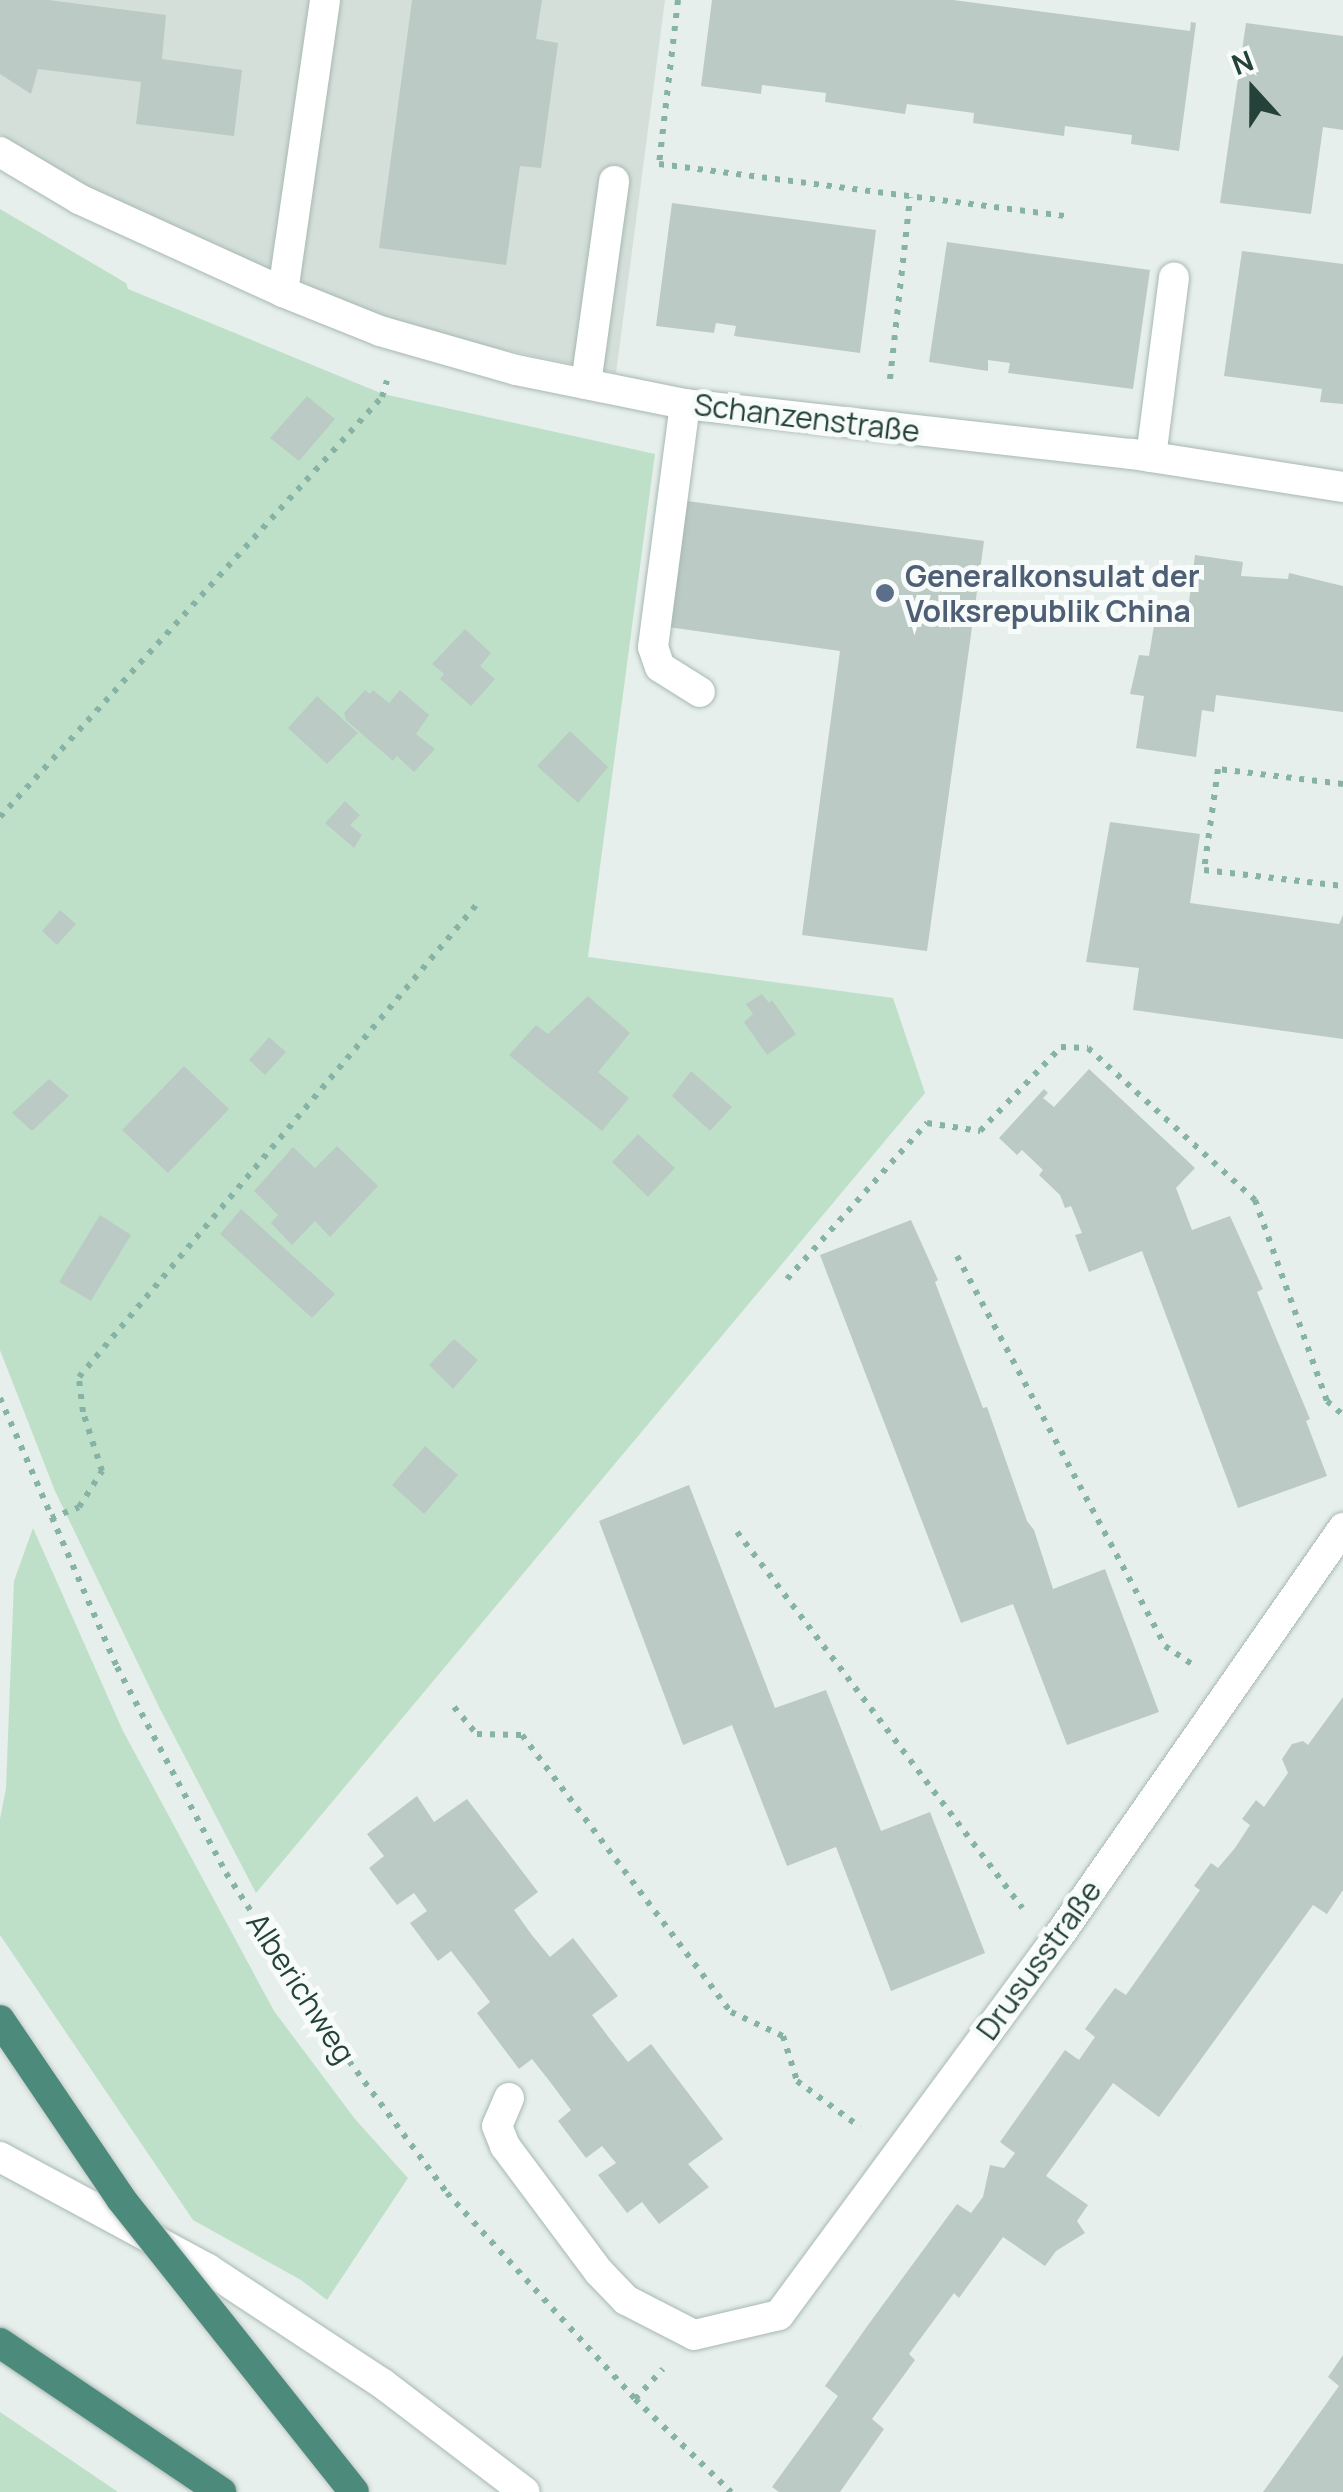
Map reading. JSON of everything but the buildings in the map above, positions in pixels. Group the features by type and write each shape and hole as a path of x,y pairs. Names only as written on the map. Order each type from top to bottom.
{"highway":[{"path":"0,2020 121,2199 354,2492"},
{"path":"0,2343 221,2492"}],"street":[{"path":"284,292 325,0"},
{"name":"Schanzenstraße","path":"0,152 78,199 284,292 400,337 516,370 685,404 1151,457 1343,487"},
{"path":"586,384 614,181"},
{"path":"1151,457 1174,276"},
{"path":"685,404 653,647 660,667 700,692"},
{"name":"Drususstraße","path":"509,2098 497,2126 504,2146 599,2272 626,2300 694,2335 779,2315 1058,1937 1343,1528"},
{"path":"0,2157 208,2269 382,2384 525,2492"}],"path":[{"path":"678,0 659,164 1070,217"},
{"path":"885,428 910,197"},
{"path":"0,817 382,397 400,337"},
{"path":"1343,784 1218,769 1204,870 1343,886"},
{"path":"51,1518 79,1507 102,1471 83,1412 79,1378 477,904"},
{"path":"787,1279 927,1123 980,1131 1061,1047 1088,1048 1255,1200 1327,1401 1343,1414"},
{"path":"957,1256 1165,1646 1228,1688"},
{"name":"Alberichweg","path":"0,1398 117,1666 226,1873 348,2061 447,2194 636,2399 730,2492"},
{"path":"736,1532 1021,1907 1058,1937"},
{"path":"454,1706 477,1734 522,1734 730,2012 783,2036 797,2081 897,2154"}],"shaded area":[{"path":"0,0 665,0 616,373 385,325 86,187 0,134"}],"green space":[{"path":"0,209 126,283 128,289 383,394 655,454 588,957 893,998 925,1093 256,1893 159,1707 55,1491 0,1350"},
{"path":"33,1528 123,1731 274,2011 355,2119 408,2178 327,2300 301,2280 193,2220 0,1935 0,1819 6,1788 14,1581"},
{"path":"0,2412 118,2492 0,2492"}],"place":[{"name":"Generalkonsulat der Volksrepublik China","path":"885,593"}]}
